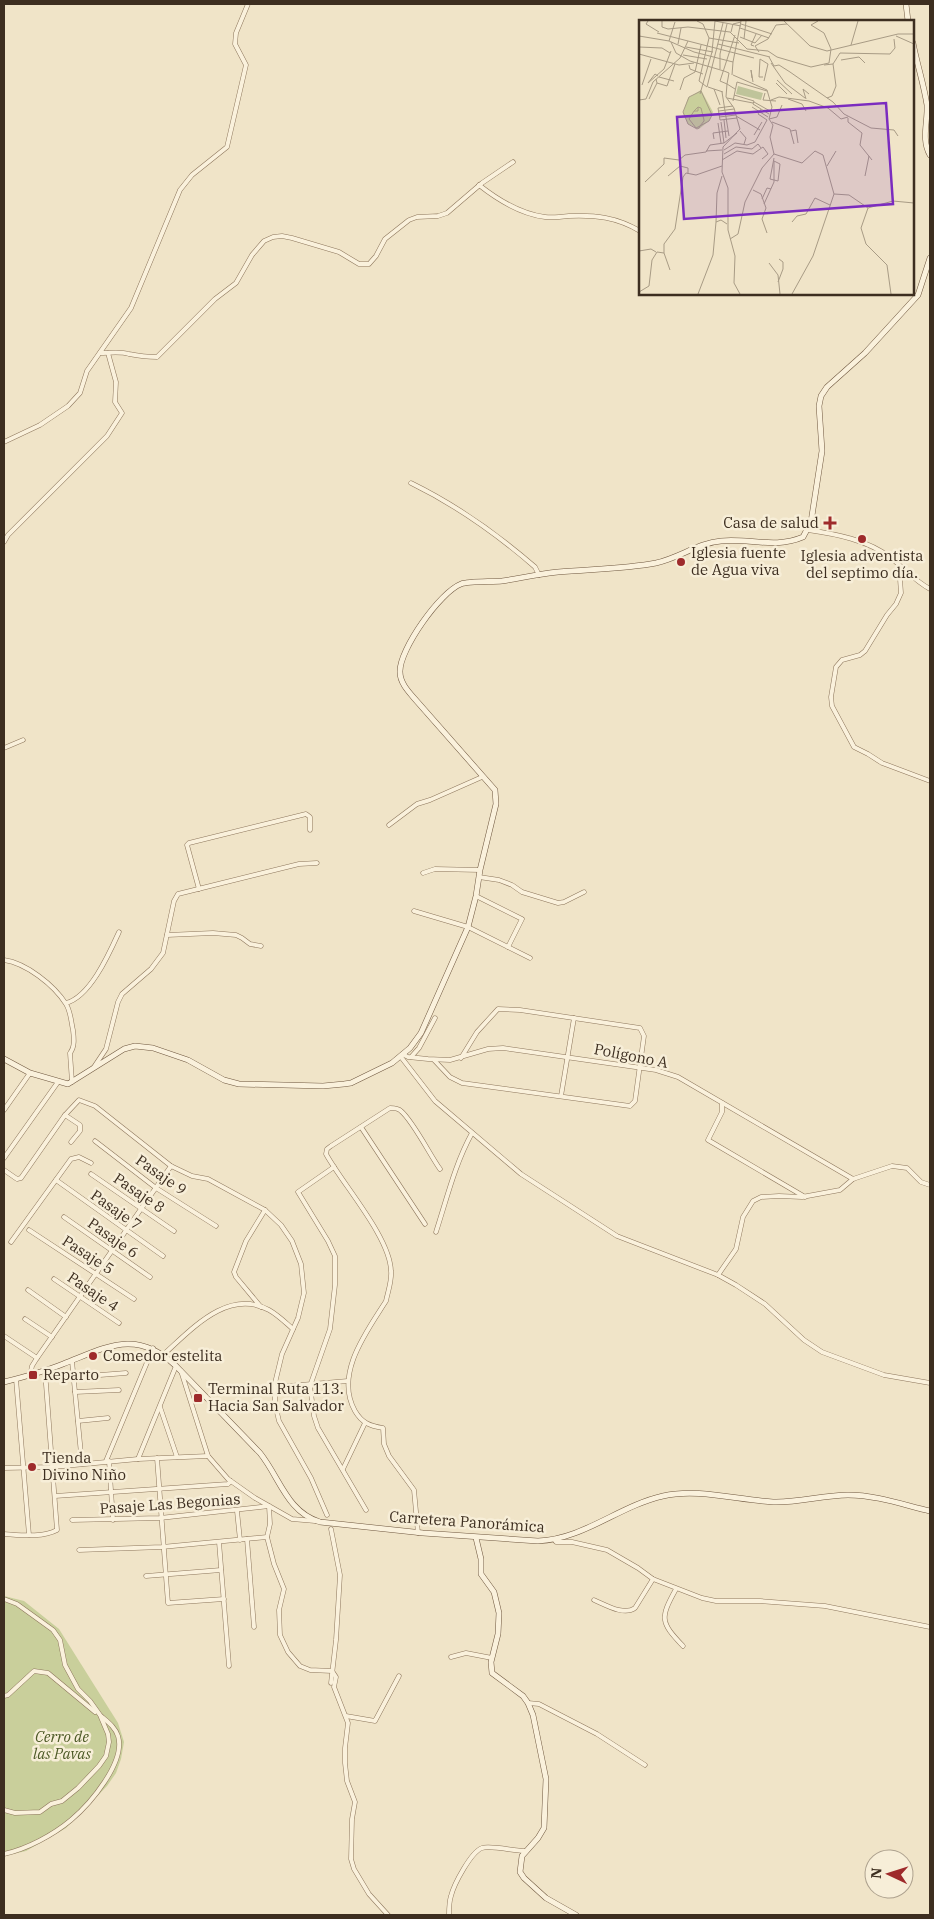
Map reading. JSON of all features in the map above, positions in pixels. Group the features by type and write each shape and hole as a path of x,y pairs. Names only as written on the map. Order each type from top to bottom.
{"street":[{"path":"4,442 40,425 68,406 80,393 87,371 131,308 180,190 192,175 227,147 246,65 236,44 236,33 248,4"},
{"path":"906,4 908,20"},
{"path":"914,49 926,105 925,144 930,155"},
{"path":"100,353 128,353 137,357 157,357 215,299 236,283 252,255 264,241 273,237 287,237 339,252 358,264 370,264 385,239 409,220 447,213 479,185 513,162"},
{"path":"479,185 510,206 546,218 606,216 629,224 639,230"},
{"path":"4,1060 30,1073 68,1084 124,1049 141,1046 153,1048 188,1060 232,1083 323,1086 351,1083 392,1063 402,1056 421,1033 468,926 496,798 495,790 402,682 400,672 402,658 429,613 454,588 465,583 492,582 539,575 656,563 718,541 738,540 767,544 787,542 803,536 808,530 813,511 822,450 819,406 821,396 827,387 865,353 918,295 930,258"},
{"path":"4,542 8,535 106,436 122,413 115,402 116,382 108,353"},
{"path":"411,483 438,496 481,524 525,558 535,567 539,575"},
{"path":"808,530 841,535 876,549 899,565 917,582 930,589"},
{"path":"899,565 901,593 896,604 865,651 860,655 842,660 836,667 831,697 832,706 854,747 882,763 930,781"},
{"path":"4,748 23,740"},
{"path":"389,825 417,804 482,776"},
{"path":"199,889 187,845 189,843 306,814 310,817 310,830"},
{"path":"93,1069 106,1049 118,1002 122,994 159,960 163,953 178,894 299,864 317,863"},
{"path":"423,873 435,869 480,870"},
{"path":"479,876 499,880 512,885 522,892 558,903 584,892"},
{"path":"476,896 522,919 508,947"},
{"path":"414,911 468,926 530,958"},
{"path":"66,1004 73,1002 81,996 108,957 119,932"},
{"path":"167,935 212,933 230,935 242,938 250,944 261,946"},
{"path":"4,960 13,962 41,977 66,1004 70,1012 74,1037 73,1050 70,1053 72,1082"},
{"path":"434,1060 450,1077 462,1083 630,1106 635,1101 644,1036 640,1028 520,1010 498,1009 477,1032 460,1058"},
{"path":"411,1057 419,1048 435,1018"},
{"path":"561,1096 574,1018"},
{"name":"Polígono A","path":"402,1056 450,1060 488,1049 503,1048 656,1070 678,1078 852,1179"},
{"path":"402,1056 435,1100 521,1174 618,1236 718,1275 765,1304 804,1340 822,1352 884,1375 930,1383"},
{"path":"4,1110 30,1073"},
{"path":"4,1158 58,1082"},
{"path":"4,1170 17,1179 21,1178 65,1114 79,1100 95,1106 172,1166 192,1176 208,1179 265,1210 281,1225 292,1242 301,1264 304,1293 298,1318 282,1354 275,1383 275,1404 279,1421 311,1478 327,1515"},
{"path":"722,1103 722,1112 708,1140 805,1197"},
{"path":"418,1533 414,1490 389,1456 384,1444 383,1428 370,1426 357,1415 351,1403 348,1381 358,1349 386,1301 391,1270 387,1251 378,1233 326,1154 327,1149 390,1108 396,1108 401,1110 409,1121 440,1169"},
{"path":"65,1114 80,1125 80,1131 71,1142"},
{"path":"361,1127 424,1224"},
{"path":"436,1232 462,1151 472,1133"},
{"name":"Pasaje 9","path":"95,1141 156,1188 216,1226"},
{"path":"11,1242 71,1159 79,1157 91,1163"},
{"path":"30,1376 32,1366 37,1358 172,1166"},
{"path":"718,1275 736,1249 743,1217 753,1201 761,1197 805,1197 840,1190 852,1179 892,1166 908,1168 921,1182 930,1186"},
{"path":"334,1167 298,1192 335,1256 335,1285 330,1329 310,1386 314,1416 318,1428 366,1510"},
{"name":"Pasaje 8","path":"91,1174 174,1231"},
{"name":"Pasaje 7","path":"56,1180 164,1256"},
{"path":"261,1307 234,1272 246,1241 265,1210"},
{"name":"Pasaje 6","path":"64,1217 111,1252 150,1277"},
{"name":"Pasaje 5","path":"29,1230 134,1299"},
{"name":"Pasaje 4","path":"54,1279 119,1323"},
{"path":"28,1290 66,1317"},
{"path":"164,1354 220,1308 234,1304 250,1303 261,1307 270,1311 293,1329"},
{"path":"25,1319 52,1337"},
{"path":"4,1336 37,1358"},
{"path":"4,1382 30,1376 116,1345 134,1344 153,1348 108,1461 113,1520"},
{"name":"Carretera Panorámica","path":"153,1348 164,1354 260,1453 272,1469 296,1510 306,1517 320,1522 418,1533 538,1542 554,1540 582,1531 647,1501 678,1494 789,1502 859,1495 930,1511"},
{"path":"72,1361 82,1464"},
{"path":"138,1459 176,1366"},
{"path":"4,1534 29,1535 57,1530 45,1371"},
{"path":"181,1371 208,1456 231,1481 292,1519 320,1522"},
{"path":"74,1377 126,1373"},
{"path":"16,1379 29,1535"},
{"path":"288,1386 310,1386 348,1381"},
{"path":"75,1392 119,1390"},
{"path":"160,1407 178,1457"},
{"path":"78,1421 108,1418"},
{"path":"343,1469 365,1422"},
{"path":"4,1468 53,1467 108,1461 208,1456"},
{"path":"157,1458 162,1547 168,1603 224,1599"},
{"path":"55,1496 111,1491 158,1490 228,1484 231,1481"},
{"path":"269,1506 270,1524 267,1537 274,1564 284,1585 280,1610 280,1635 288,1652 300,1666 310,1670 332,1670"},
{"name":"Pasaje Las Begonias","path":"72,1520 160,1518 269,1506"},
{"path":"237,1511 240,1540"},
{"path":"330,1529 340,1575 331,1683"},
{"path":"78,1550 162,1547 267,1537"},
{"path":"476,1538 481,1559 481,1574 494,1592 498,1613 498,1634 490,1668 492,1673 523,1696 528,1703 533,1715 546,1780 545,1824 538,1838 520,1860 520,1869 524,1878 551,1902 576,1915"},
{"path":"247,1539 254,1627"},
{"path":"554,1540 556,1542 572,1542 606,1550 653,1579 676,1589 716,1602 760,1601 825,1606 930,1627"},
{"path":"219,1542 229,1666"},
{"path":"146,1576 221,1570"},
{"path":"594,1600 624,1612 631,1611 635,1608 653,1579"},
{"path":"676,1589 667,1606 664,1617 670,1632 683,1646"},
{"path":"4,1598 17,1604 53,1630 60,1640 66,1665 78,1688 100,1715 108,1734 109,1749 99,1766 78,1788 62,1801 51,1804 40,1812 15,1814 4,1810"},
{"path":"451,1657 466,1653 492,1658"},
{"path":"332,1670 336,1677 334,1687 337,1698 348,1723 344,1748 345,1764 347,1780 355,1802 352,1819 351,1858 354,1869 369,1894 388,1915"},
{"path":"4,1696 8,1695 34,1671 48,1673 112,1726 118,1737 119,1744 116,1759 104,1782 88,1803 71,1820 40,1840 14,1852 4,1854"},
{"path":"346,1716 375,1721 399,1676"},
{"path":"528,1703 539,1704 597,1734 645,1765"},
{"path":"449,1915 450,1897 460,1875 476,1852 488,1846 511,1852 525,1852"}],"green space":[{"name":"Cerro de las Pavas","path":"4,1596 24,1601 59,1629 118,1723 124,1742 116,1773 107,1786 66,1828 26,1851 4,1856"}],"place":[{"name":"Casa de salud","path":"830,523"},
{"name":"Iglesia adventista del septimo día.","path":"862,539"},
{"name":"Iglesia fuente de Agua viva","path":"681,562"},
{"name":"Comedor estelita","path":"93,1356"},
{"name":"Reparto","path":"33,1375"},
{"name":"Terminal Ruta 113. Hacia San Salvador","path":"198,1398"},
{"name":"Tienda Divino Niño","path":"32,1467"}]}
